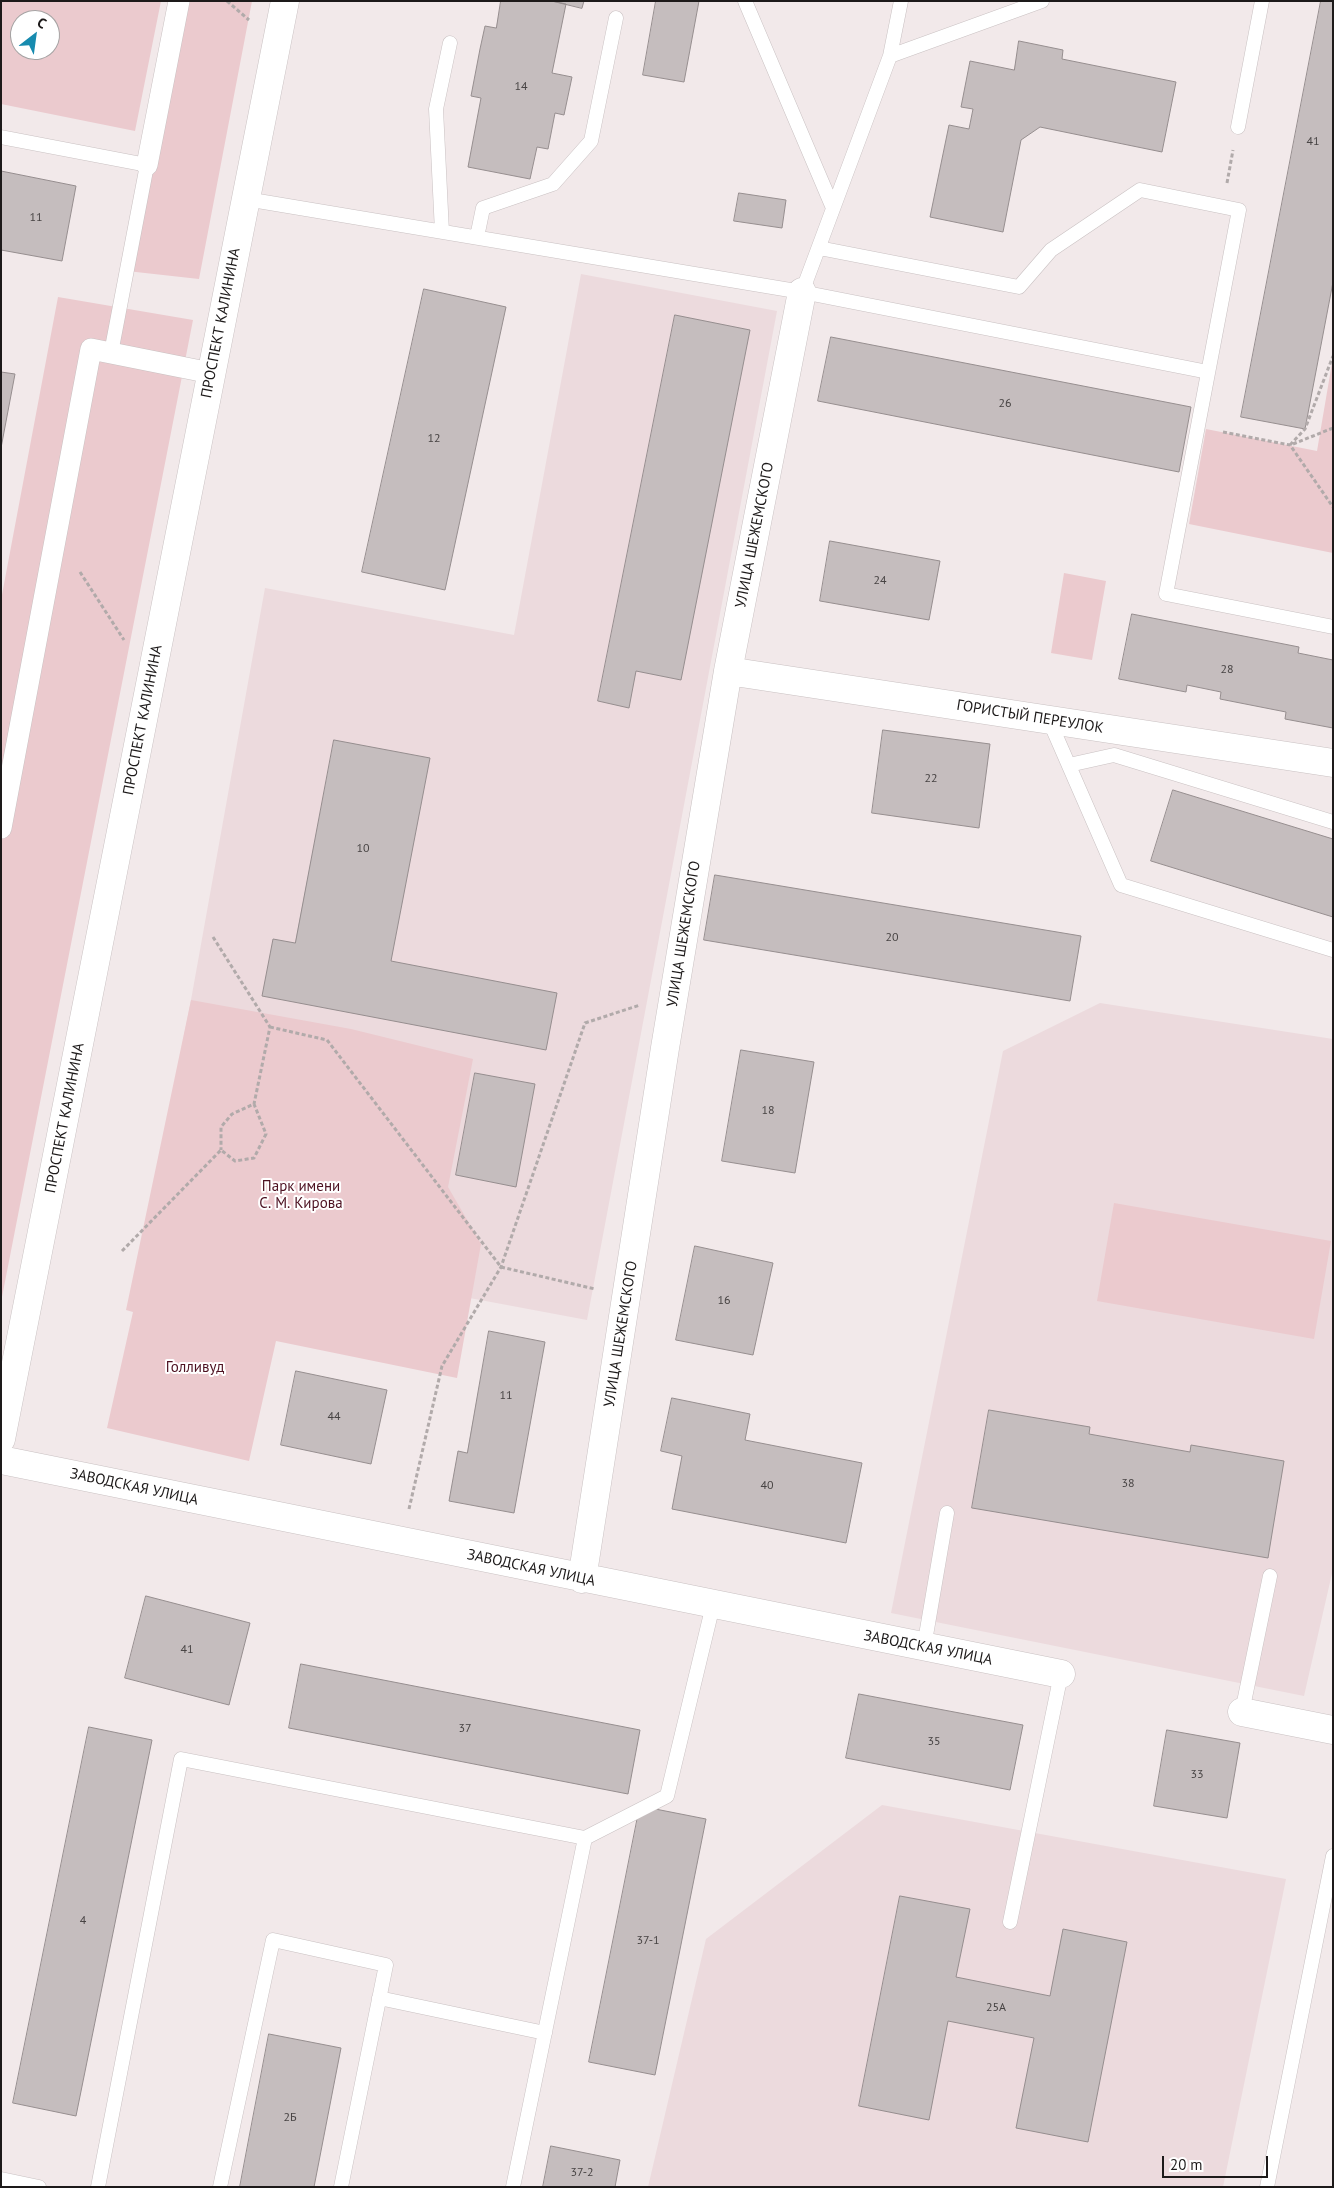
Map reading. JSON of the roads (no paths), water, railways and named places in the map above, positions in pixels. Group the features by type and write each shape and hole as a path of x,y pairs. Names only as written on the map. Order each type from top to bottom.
{"street":[{"path":"147,165 178,1"},
{"name":"ПРОСПЕКТ КАЛИНИНА","path":"1,1439 285,1"},
{"name":"УЛИЦА ШЕЖЕМСКОГО","path":"582,1579 674,994 728,671 802,292"},
{"path":"1,828 91,349 212,373"},
{"name":"ГОРИСТЫЙ ПЕРЕУЛОК","path":"728,671 1333,763"},
{"name":"ЗАВОДСКАЯ УЛИЦА","path":"1,1460 582,1579 1061,1674"},
{"path":"1242,1712 1333,1730"}],"lane":[{"path":"745,1 834,208"},
{"path":"802,292 890,56 901,1"},
{"path":"890,56 1042,1"},
{"path":"1238,127 1262,1"},
{"path":"477,238 483,208 553,184 592,141 616,18"},
{"path":"442,232 436,110 450,43"},
{"path":"1,137 147,165 111,353"},
{"path":"819,248 1018,287 1051,250 1140,190 1239,210 1166,594 1333,627"},
{"path":"246,199 802,292 1208,372"},
{"path":"1049,720 1121,885 1333,950"},
{"path":"1069,765 1114,755 1333,822"},
{"path":"924,1647 947,1512"},
{"path":"1242,1712 1270,1576"},
{"path":"98,2187 181,1759 585,1838 667,1796 713,1605"},
{"path":"1010,1922 1061,1674"},
{"path":"513,2187 585,1838"},
{"path":"1267,2187 1333,1856"},
{"path":"220,2187 273,1940 386,1965 341,2187"},
{"path":"379,1998 546,2033"},
{"path":"1,2179 39,2187"}],"park label":[{"name":"Парк имени С. М. Кирова","path":"301,1196"},
{"name":"Голливуд","path":"195,1368"}]}
